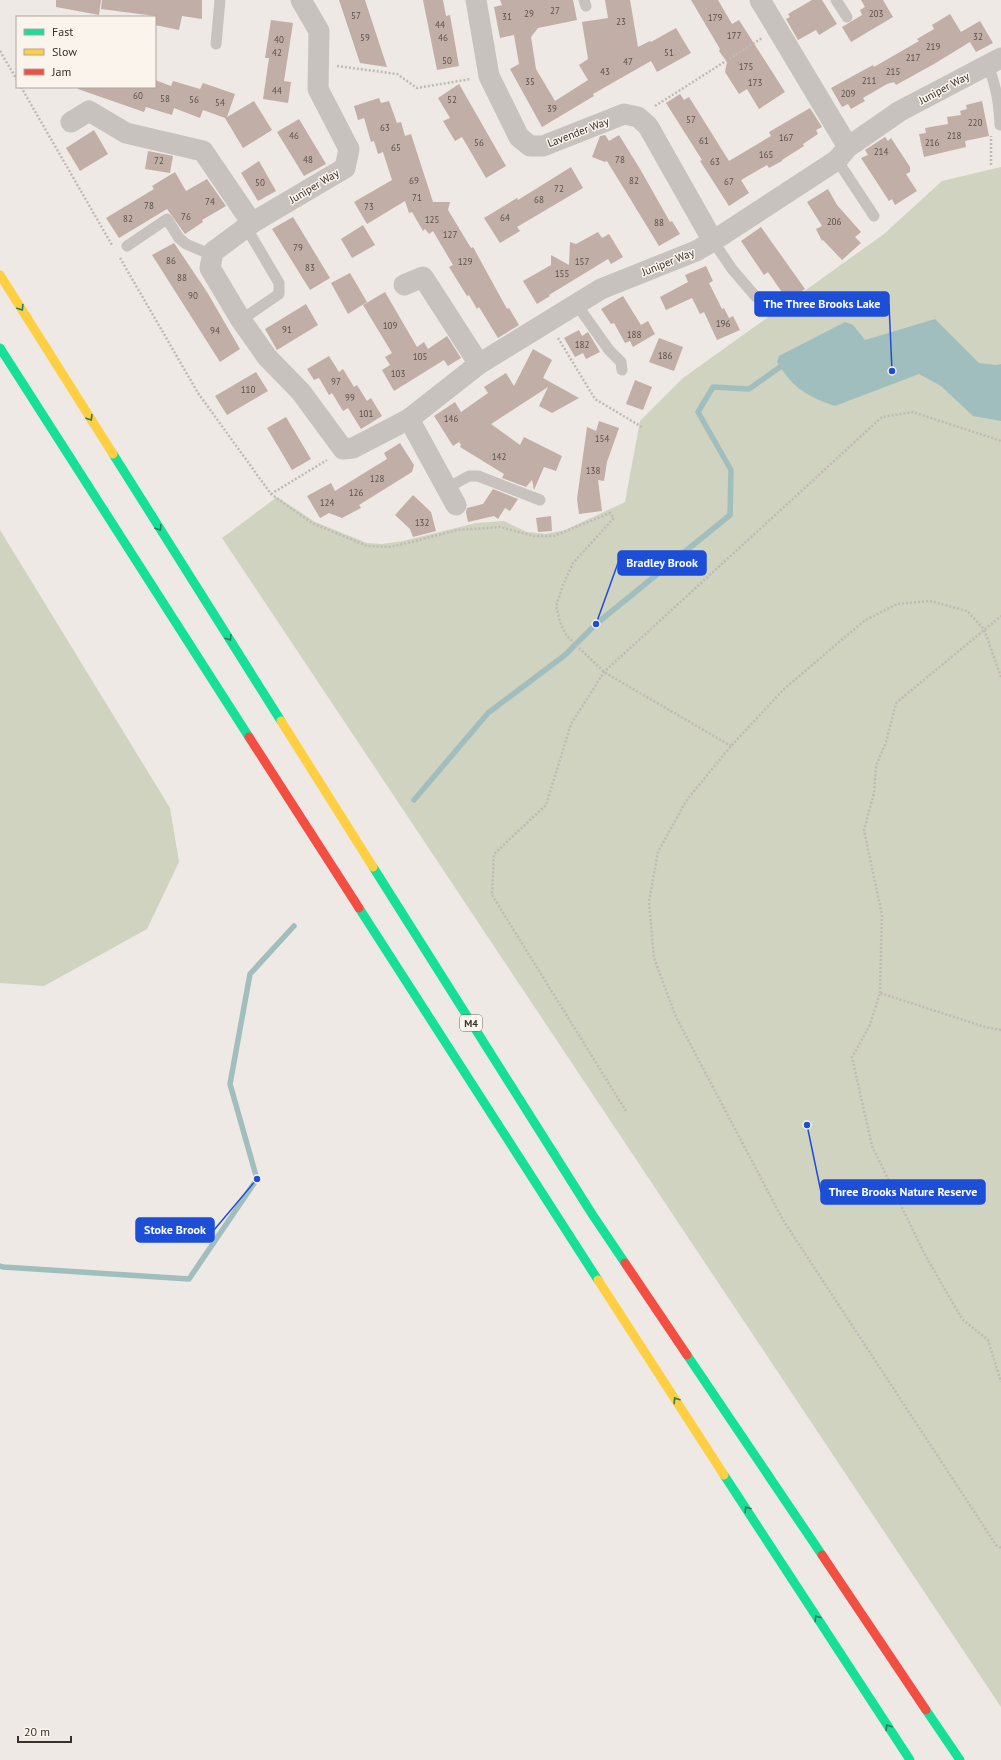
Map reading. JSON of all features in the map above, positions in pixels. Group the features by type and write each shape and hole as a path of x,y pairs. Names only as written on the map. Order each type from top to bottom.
{"highway":[{"name":"M4","path":"0,275 592,1214 960,1760"},
{"path":"0,348 572,1241 910,1760"}],"street":[{"name":"Juniper Way","path":"212,255 213,252 249,225 345,168 349,149 318,89 320,31 301,0"},
{"name":"Lavender Way","path":"476,0 489,76 519,137 530,146 543,146 624,114 638,117"},
{"path":"762,0 843,154"},
{"name":"Juniper Way","path":"343,449 353,448 409,419 479,364 601,289 696,251 713,241 843,154 900,111 994,62"},
{"path":"71,122 88,111 126,133 203,151 249,225"},
{"path":"638,117 648,126 713,241"},
{"path":"212,255 210,268 241,320 267,357 301,392 343,449"},
{"path":"404,285 423,277 479,364"},
{"path":"409,419 452,496"}],"lane":[{"path":"216,44 220,0"},
{"path":"836,0 847,17"},
{"path":"994,62 1000,125"},
{"path":"843,154 874,216"},
{"path":"127,246 167,219 179,238 186,244 212,255"},
{"path":"241,320 279,294 279,283 249,225"},
{"path":"713,241 732,269 756,297"},
{"path":"576,305 609,350 622,362 622,370"},
{"path":"452,496 469,476 478,476 540,500"}],"path":[{"path":"638,117 778,28"},
{"path":"0,51 16,78"},
{"path":"318,63 397,74 417,88 489,76"},
{"path":"549,322 595,399 642,427"},
{"path":"626,1111 492,895 494,854 546,805 571,724 604,672 882,417 913,412 1001,440"},
{"path":"271,494 343,449"},
{"path":"1001,677 984,629 967,611 930,601 897,604 864,621 784,689 731,746 686,801 658,852 649,901 654,958 676,1017 783,1220 996,1545 1001,1548"},
{"path":"1001,616 896,703 886,742 876,766 874,793 864,830 882,915 880,993 869,1027 852,1057 872,1146 925,1255 962,1319 988,1340 1001,1382"},
{"path":"567,636 604,672 731,746"},
{"path":"880,993 985,1027 1001,1030"}],"green space":[{"path":"1001,167 1001,1707 222,538 277,497 315,522 367,543 382,544 403,541 476,523 504,521 527,532 546,534 565,530 625,502 640,421 683,378 884,234 942,181"},
{"path":"0,530 170,808 179,862 147,929 44,986 0,983"}],"water":[{"path":"935,319 979,363 996,365 1001,364 1001,421 973,416 941,386 919,374 835,406 816,399 801,390 783,371 777,362 779,356 845,322 853,325 865,340"}],"building":[{"path":"56,0 101,0 99,15 56,7"},
{"path":"102,0 202,0 202,19 182,16 179,30 156,25 156,16 101,9"},
{"path":"339,0 365,0 387,67 360,63"},
{"path":"423,0 443,0 446,16 450,15 459,66 437,70"},
{"path":"500,0 573,0 577,20 538,28 531,37 536,69 555,101 588,80 579,65 588,59 582,22 608,18 605,0 630,0 638,47 650,41 651,42 676,28 691,53 657,72 651,61 593,94 594,96 542,127 510,69 519,64 514,35 500,38 494,7 502,5"},
{"path":"691,0 718,0 732,24 739,20 785,92 759,109 747,89 739,94 725,72 727,62 719,51 720,49"},
{"path":"812,0 822,0 837,24 819,35 816,30 798,40 786,19 790,17 788,14"},
{"path":"861,0 883,0 893,17 851,42 842,27 862,15 860,10 865,7"},
{"path":"950,14 961,32 980,21 993,43 976,52 970,42 896,85 894,82 887,84 863,98 865,101 851,109 848,104 842,107 831,88 873,65 874,67 919,41 917,39 934,29 932,25"},
{"path":"271,20 293,23 284,81 291,82 288,103 263,99 269,58 265,58"},
{"path":"156,80 171,86 173,81 200,89 203,83 235,94 227,117 254,101 272,130 243,148 225,118 203,110 200,118 174,108 172,115 146,107 144,112 78,89 156,88"},
{"path":"459,84 506,166 486,178 462,137 455,141 443,121 450,118 438,98"},
{"path":"680,94 684,100 689,97 729,161 771,136 769,132 810,108 822,127 816,130 818,134 803,144 804,146 782,161 769,168 767,165 741,180 749,193 729,206 700,161 702,160 666,103"},
{"path":"379,98 381,103 389,101 397,123 401,122 405,136 411,134 433,202 450,202 448,210 471,248 473,247 507,309 509,308 519,325 498,338 479,307 477,309 469,295 467,296 449,267 453,265 433,231 429,234 425,229 423,231 412,212 409,213 405,201 367,224 354,202 392,180 383,152 378,154 374,141 371,142 364,118 358,120 354,106"},
{"path":"982,101 989,136 965,141 966,147 924,157 919,134 926,133 925,128 948,124 947,117 961,115 960,111 967,109 966,105"},
{"path":"299,119 326,164 304,176 277,132"},
{"path":"94,130 108,154 80,171 66,148"},
{"path":"605,135 609,141 619,135 670,222 672,221 680,234 659,246 607,161 605,162 592,157 600,136"},
{"path":"885,137 888,141 891,138 910,167 910,172 906,174 917,191 895,205 892,199 889,201 861,158 868,155 865,150"},
{"path":"148,151 173,156 170,173 145,169"},
{"path":"259,161 276,191 258,201 241,173"},
{"path":"571,167 583,188 517,227 520,231 500,243 484,218 517,198 518,200"},
{"path":"175,172 186,191 207,179 226,206 202,220 203,222 185,234 167,209 119,238 106,218 154,189 152,186"},
{"path":"828,189 837,205 861,232 855,237 861,243 842,260 823,240 822,241 816,229 822,226 807,202"},
{"path":"293,217 330,278 310,290 272,229"},
{"path":"363,225 375,245 352,258 341,239"},
{"path":"761,227 805,289 788,301 768,272 764,275 741,241"},
{"path":"598,232 602,238 609,234 623,257 611,264 608,259 537,304 523,281 551,265 551,255 569,265 570,242 576,244"},
{"path":"174,243 207,292 240,349 220,362 152,255"},
{"path":"706,266 713,281 709,283 722,309 724,308 729,318 733,316 740,330 717,340 704,312 700,314 692,298 666,310 660,297 688,282 685,275"},
{"path":"350,273 367,302 348,314 331,283"},
{"path":"385,292 417,347 424,342 428,349 447,336 461,358 448,366 444,360 394,391 382,370 390,365 385,357 392,353 363,305"},
{"path":"623,296 641,325 648,321 655,334 633,347 630,341 625,343 614,323 611,324 601,309"},
{"path":"306,304 318,325 277,350 265,329"},
{"path":"579,330 582,336 588,332 600,352 586,359 583,353 575,357 564,338"},
{"path":"659,338 683,347 674,371 649,362"},
{"path":"533,349 552,360 543,378 579,398 552,413 539,406 548,387 491,424 520,445 524,437 562,456 556,471 544,467 534,490 532,480 526,487 502,478 504,474 460,447 461,445 459,442 453,446 434,416 455,402 461,412 488,393 484,387 506,373 514,386"},
{"path":"329,356 339,372 343,369 354,387 357,385 367,401 371,398 382,416 361,429 348,408 343,411 332,393 329,395 319,378 314,380 307,369"},
{"path":"256,372 268,391 227,415 215,396"},
{"path":"635,380 652,387 643,410 626,404"},
{"path":"286,417 311,459 292,470 267,428"},
{"path":"599,421 619,428 607,462 604,481 598,480 602,511 579,514 577,499 587,427 596,431"},
{"path":"400,443 414,465 412,472 359,505 361,508 342,518 329,513 320,518 307,496 331,483 335,491 387,459 384,453"},
{"path":"493,489 518,499 510,511 505,508 498,519 494,516 468,522 466,512 467,508 483,504"},
{"path":"413,495 431,512 436,531 413,537 410,529 395,515"},
{"path":"551,516 552,531 538,532 536,518"}],"waterway":[{"path":"414,800 488,713 565,655 596,624 730,515 731,470 698,412 713,387 749,389 780,367"},
{"path":"0,1266 189,1279 257,1179 230,1084 250,974 294,926"}],"traffic: fast":[{"path":"0,348 249,737"},
{"path":"113,454 281,721"},
{"path":"373,867 592,1214 625,1263"},
{"path":"359,908 598,1280"},
{"path":"687,1355 822,1555"},
{"path":"724,1475 910,1760"},
{"path":"926,1710 960,1760"}],"traffic: slow":[{"path":"0,275 113,454"},
{"path":"281,721 373,867"},
{"path":"598,1280 724,1475"}],"traffic: jam":[{"path":"249,737 359,908"},
{"path":"625,1263 687,1355"},
{"path":"822,1555 926,1710"}],"place":[{"name":"The Three Brooks Lake","path":"892,371"},
{"name":"Bradley Brook","path":"596,624"},
{"name":"Three Brooks Nature Reserve","path":"807,1125"},
{"name":"Stoke Brook","path":"257,1179"}]}
